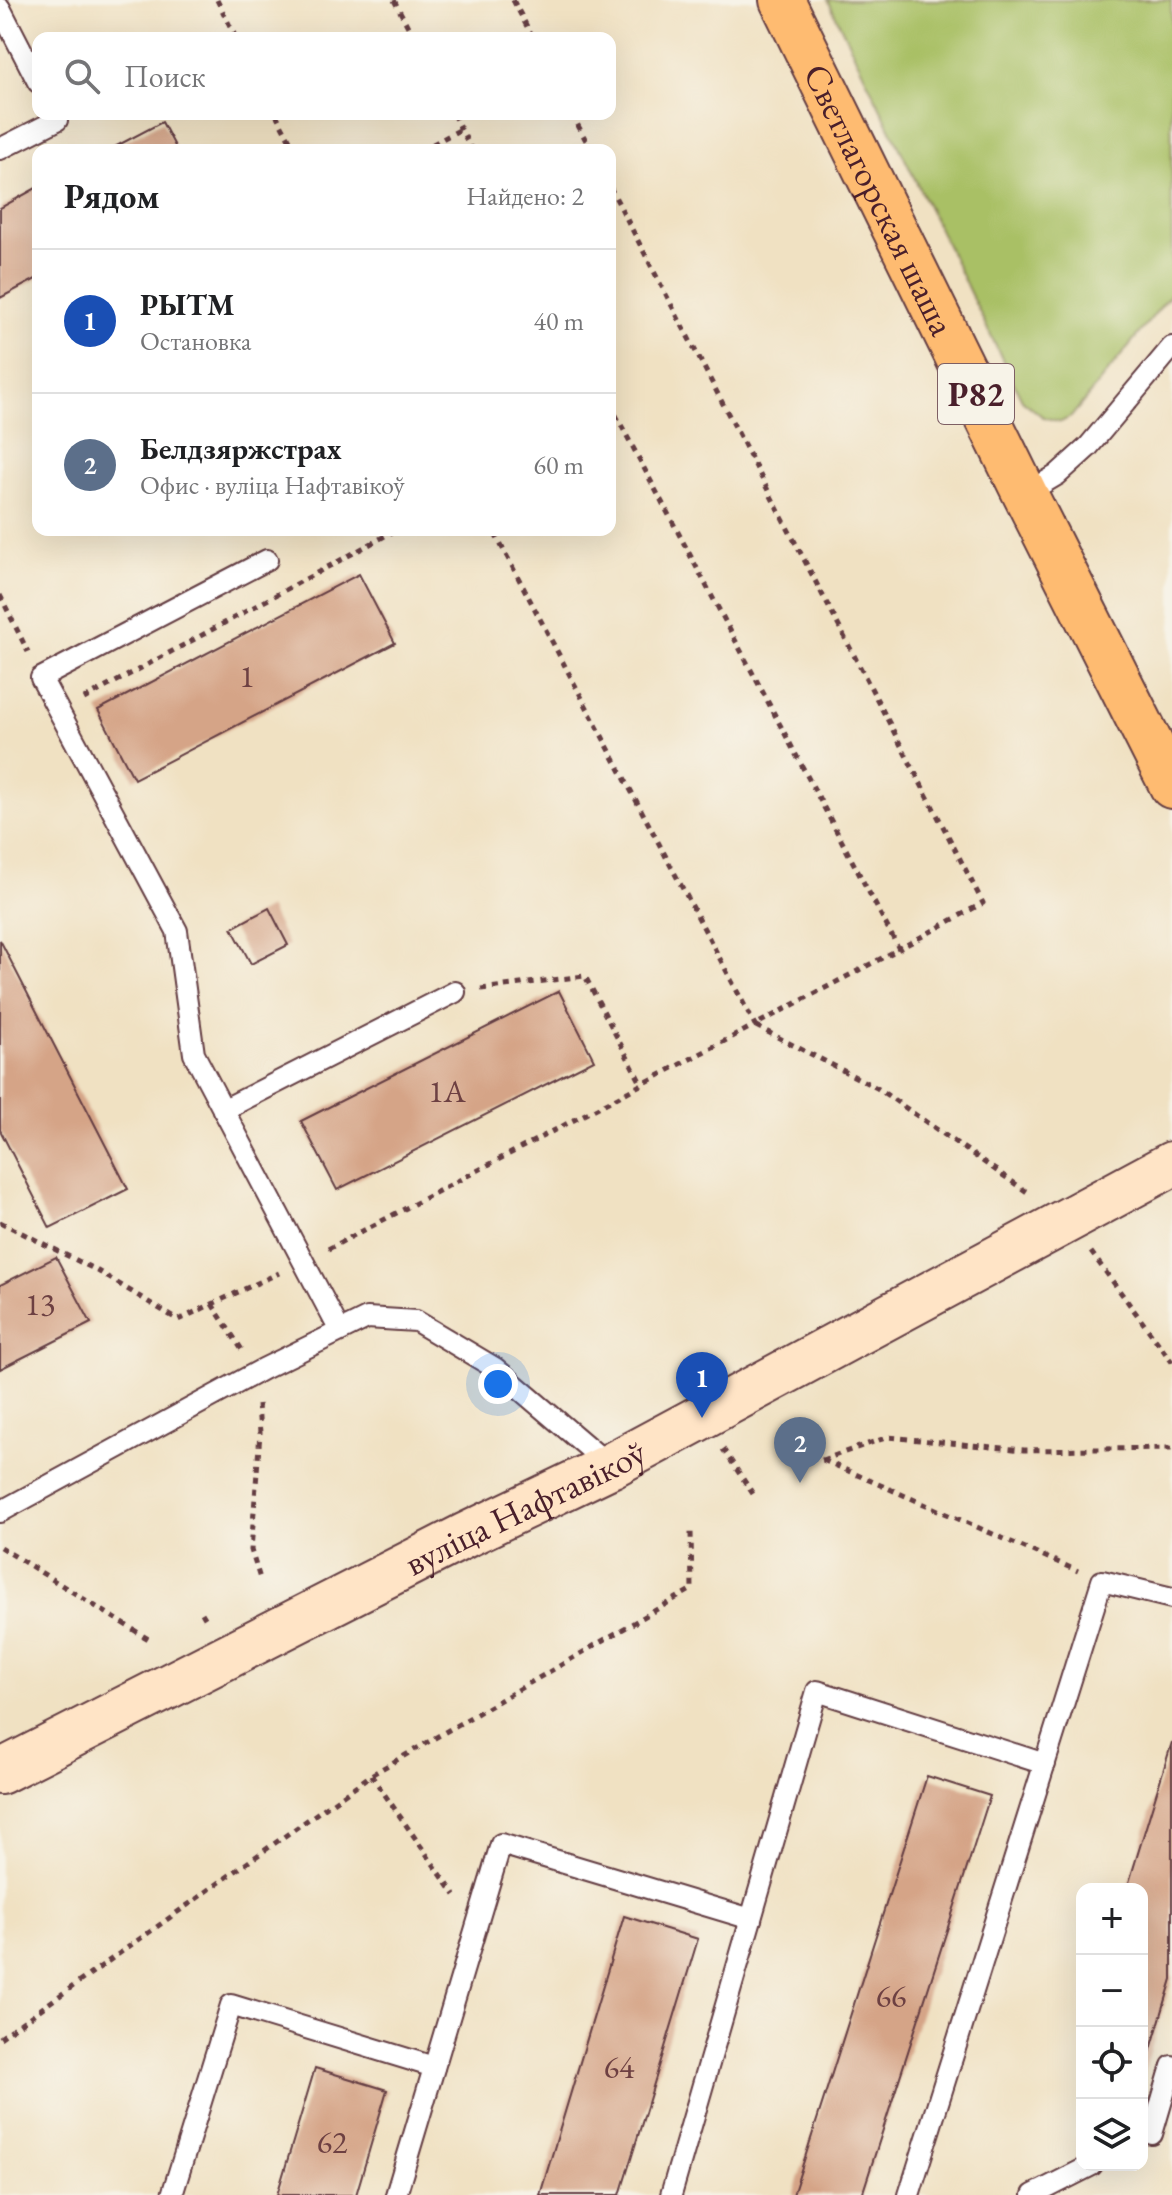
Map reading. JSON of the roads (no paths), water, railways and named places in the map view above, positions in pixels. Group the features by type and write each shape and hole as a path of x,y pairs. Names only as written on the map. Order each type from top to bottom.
{"main road":[{"name":"Светлагорская шаша","path":"782,0 1172,786"}],"street":[{"name":"вуліца Нафтавікоў","path":"0,1772 436,1550 610,1466 1172,1164"}],"lane":[{"path":"0,8 32,70"},
{"path":"0,149 57,120"},
{"path":"1025,494 1057,475 1088,447 1172,347"},
{"path":"267,560 41,678 177,931 194,1054 340,1331"},
{"path":"223,1110 455,992"},
{"path":"0,1512 256,1373 367,1318 416,1321 495,1368 610,1466"},
{"path":"909,2195 1102,1581 1172,1598"},
{"path":"671,2195 817,1691 1045,1764"},
{"path":"396,2195 501,1844 751,1919"},
{"path":"172,2195 231,2005 434,2067"},
{"path":"1148,2134 1172,2066"},
{"path":"1148,2136 1172,2124"},
{"path":"1033,2195 1080,2171"}],"place":[{"name":"РЫТМ","path":"702,1418"},
{"name":"Белдзяржстрах","path":"800,1483"}]}
